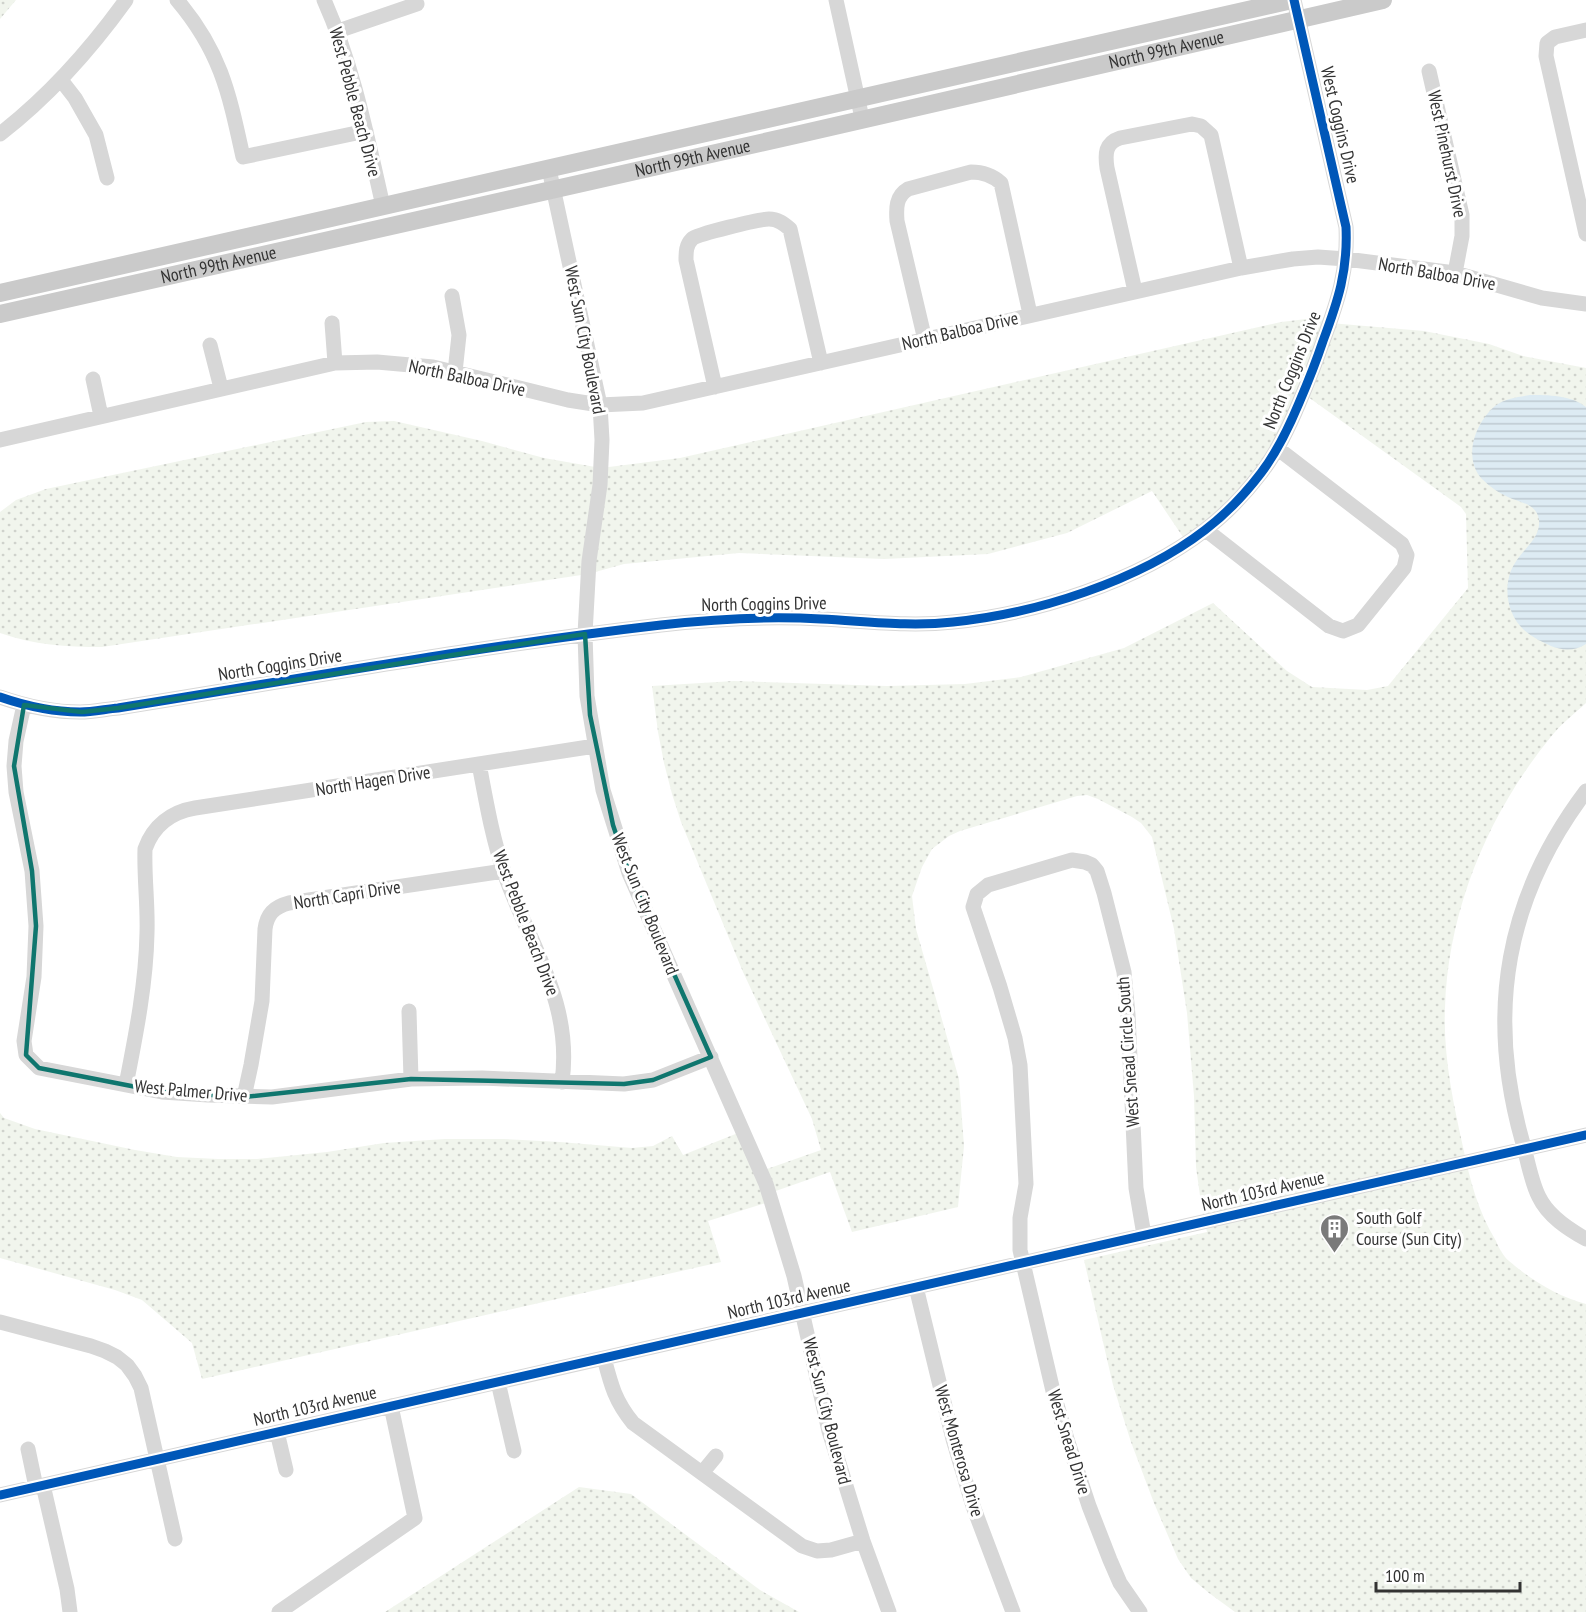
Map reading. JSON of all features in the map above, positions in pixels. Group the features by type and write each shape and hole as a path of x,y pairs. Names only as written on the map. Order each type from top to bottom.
{"main road":[{"name":"North 99th Avenue","path":"0,293 1293,0"},
{"name":"North 99th Avenue","path":"0,314 1383,0"},
{"path":"735,126 740,147"},
{"path":"466,187 470,207"}],"street":[{"path":"0,134 61,80 126,0"},
{"path":"177,0 211,48 222,72 243,157 366,131"},
{"name":"West Pebble Beach Drive","path":"324,0 338,31 352,75 382,206"},
{"path":"836,0 862,118"},
{"name":"West Coggins Drive","path":"1293,0 1341,201 1346,227 1346,259"},
{"path":"338,31 417,4"},
{"path":"1586,30 1555,37 1547,43 1546,56 1586,234"},
{"name":"West Pinehurst Drive","path":"1429,71 1461,215 1462,236 1455,273"},
{"path":"61,80 75,98 96,135 106,177"},
{"path":"1135,291 1107,168 1106,151 1113,141 1150,132 1192,124 1202,126 1211,135 1241,268"},
{"name":"West Sun City Boulevard","path":"549,169 600,405 602,440 600,485 589,561 585,634 587,696 603,790 629,873 766,1184 786,1246 830,1431 863,1541 889,1612"},
{"path":"925,340 897,221 898,198 908,189 972,171 995,177 1001,183 1030,314"},
{"path":"715,387 686,261 686,249 691,240 698,236 736,226 771,219 783,223 790,229 821,363"},
{"name":"North Balboa Drive","path":"0,440 334,363 412,364 455,372 568,400 600,405 643,403 925,340 1030,314 1241,268 1293,259 1318,257 1346,259 1455,273 1542,298 1586,304"},
{"name":"North Coggins Drive","path":"0,698 24,705 82,712 585,634 731,618 819,618 926,624 952,622 984,618 1075,596 1163,557 1206,530 1247,490 1263,470 1290,423 1338,299 1346,259"},
{"path":"452,296 459,335 455,372"},
{"path":"333,323 334,363"},
{"path":"210,345 222,388"},
{"path":"93,379 101,416"},
{"path":"1206,530 1329,626 1343,631 1358,625 1404,568 1407,555 1402,544 1277,448"},
{"name":"West Palmer Drive","path":"24,705 16,741 15,775 16,792 32,871 36,926 34,977 24,1041 26,1055 39,1068 162,1092 272,1097 411,1079 482,1078 624,1084 653,1080 711,1057"},
{"name":"North Hagen Drive","path":"157,827 183,810 594,746"},
{"name":"West Pebble Beach Drive","path":"480,764 492,827 504,871 547,973 558,1008 564,1038 565,1061 562,1082"},
{"path":"1586,791 1564,821 1528,890 1509,964 1504,1023 1510,1087 1539,1197 1551,1215 1586,1239"},
{"path":"126,1085 145,971 147,932 145,849 157,827 143,818"},
{"name":"West Snead Circle South","path":"1022,1263 1019,1233 1026,1184 1020,1065 1015,1038 1000,987 973,907 977,894 988,885 1072,860 1092,865 1097,871 1126,983 1136,1188 1144,1235"},
{"name":"North Capri Drive","path":"244,1097 260,1011 265,929 270,913 279,906 289,903 504,871"},
{"path":"409,1011 411,1079"},
{"name":"North 103rd Avenue","path":"0,1495 1586,1135"},
{"name":"West Snead Drive","path":"1022,1263 1053,1391 1072,1457 1120,1583 1140,1612"},
{"name":"West Monterosa Drive","path":"916,1287 944,1407 967,1487 1013,1612"},
{"path":"0,1322 91,1346 117,1357 127,1365 141,1388 175,1539"},
{"path":"604,1358 615,1396 633,1423 802,1546 817,1551 831,1550 863,1541"},
{"path":"498,1382 514,1451"},
{"path":"279,1612 415,1518 391,1406"},
{"name":"North 103rd Avenue","path":"278,1432 286,1470"},
{"path":"28,1449 67,1589 70,1612"},
{"path":"702,1473 716,1456"}],"highlighted area":[{"path":"585,634 590,715 613,825 629,873 711,1057 653,1080 624,1084 411,1079 244,1097 162,1092 39,1068 26,1055 36,926 32,871 14,766 24,705 82,712 118,708"}],"shaded area":[{"path":"0,0 16,0 0,19"},
{"name":"South Golf Course (Sun City)","path":"1332,316 1330,323 1424,331 1489,344 1523,356 1586,368 1586,703 1554,733 1528,767 1490,831 1475,865 1454,935 1448,971 1445,1026 1450,1078 1466,1160 1475,1195 1490,1230 1506,1258 1523,1272 1540,1284 1586,1304 1586,1612 1235,1612 1191,1578 1178,1559 1131,1442 1113,1385 1084,1260 1207,1232 1196,1167 1194,1096 1187,1013 1174,929 1152,837 1141,823 1132,817 1087,795 1077,796 949,836 932,849 922,867 912,896 916,929 959,1079 964,1146 958,1207 852,1232 830,1172 770,1193 772,1201 708,1221 721,1262 202,1379 192,1343 142,1300 115,1290 0,1258 0,1113 4,1118 35,1129 177,1157 218,1159 257,1159 327,1152 384,1143 445,1139 504,1139 632,1148 653,1146 672,1136 683,1155 743,1131 761,1171 821,1150 812,1119 743,972 681,822 664,763 652,686 734,681 887,686 965,684 1021,677 1124,648 1213,603 1287,671 1312,687 1367,690 1388,686 1468,588 1466,514 1461,507 1304,394 1263,470 1187,543 1152,491 1067,533 988,554 884,559 739,553 624,564 588,574 102,647 50,644 0,633 0,512 16,500 46,489 366,422 394,421 544,458 601,468 680,458 1281,322"},
{"path":"1530,395 1566,398 1586,407 1586,644 1573,649 1555,648 1537,639 1524,630 1513,616 1508,598 1508,580 1518,558 1537,532 1538,515 1532,507 1505,495 1488,484 1476,470 1473,461 1472,450 1477,430 1488,413 1503,401"},
{"path":"579,1487 631,1494 760,1590 799,1612 385,1612"}],"cycle path":[{"path":"0,697 50,710 90,712 457,653 681,623 781,618 904,624 953,622 985,618 1051,603 1085,592 1149,565 1179,548 1213,524 1242,496 1267,465 1287,430 1306,387 1341,286 1344,272 1346,227 1294,0"},
{"path":"0,1495 1586,1135"}],"place":[{"name":"South Golf Course (Sun City)","path":"1335,1254"}]}
